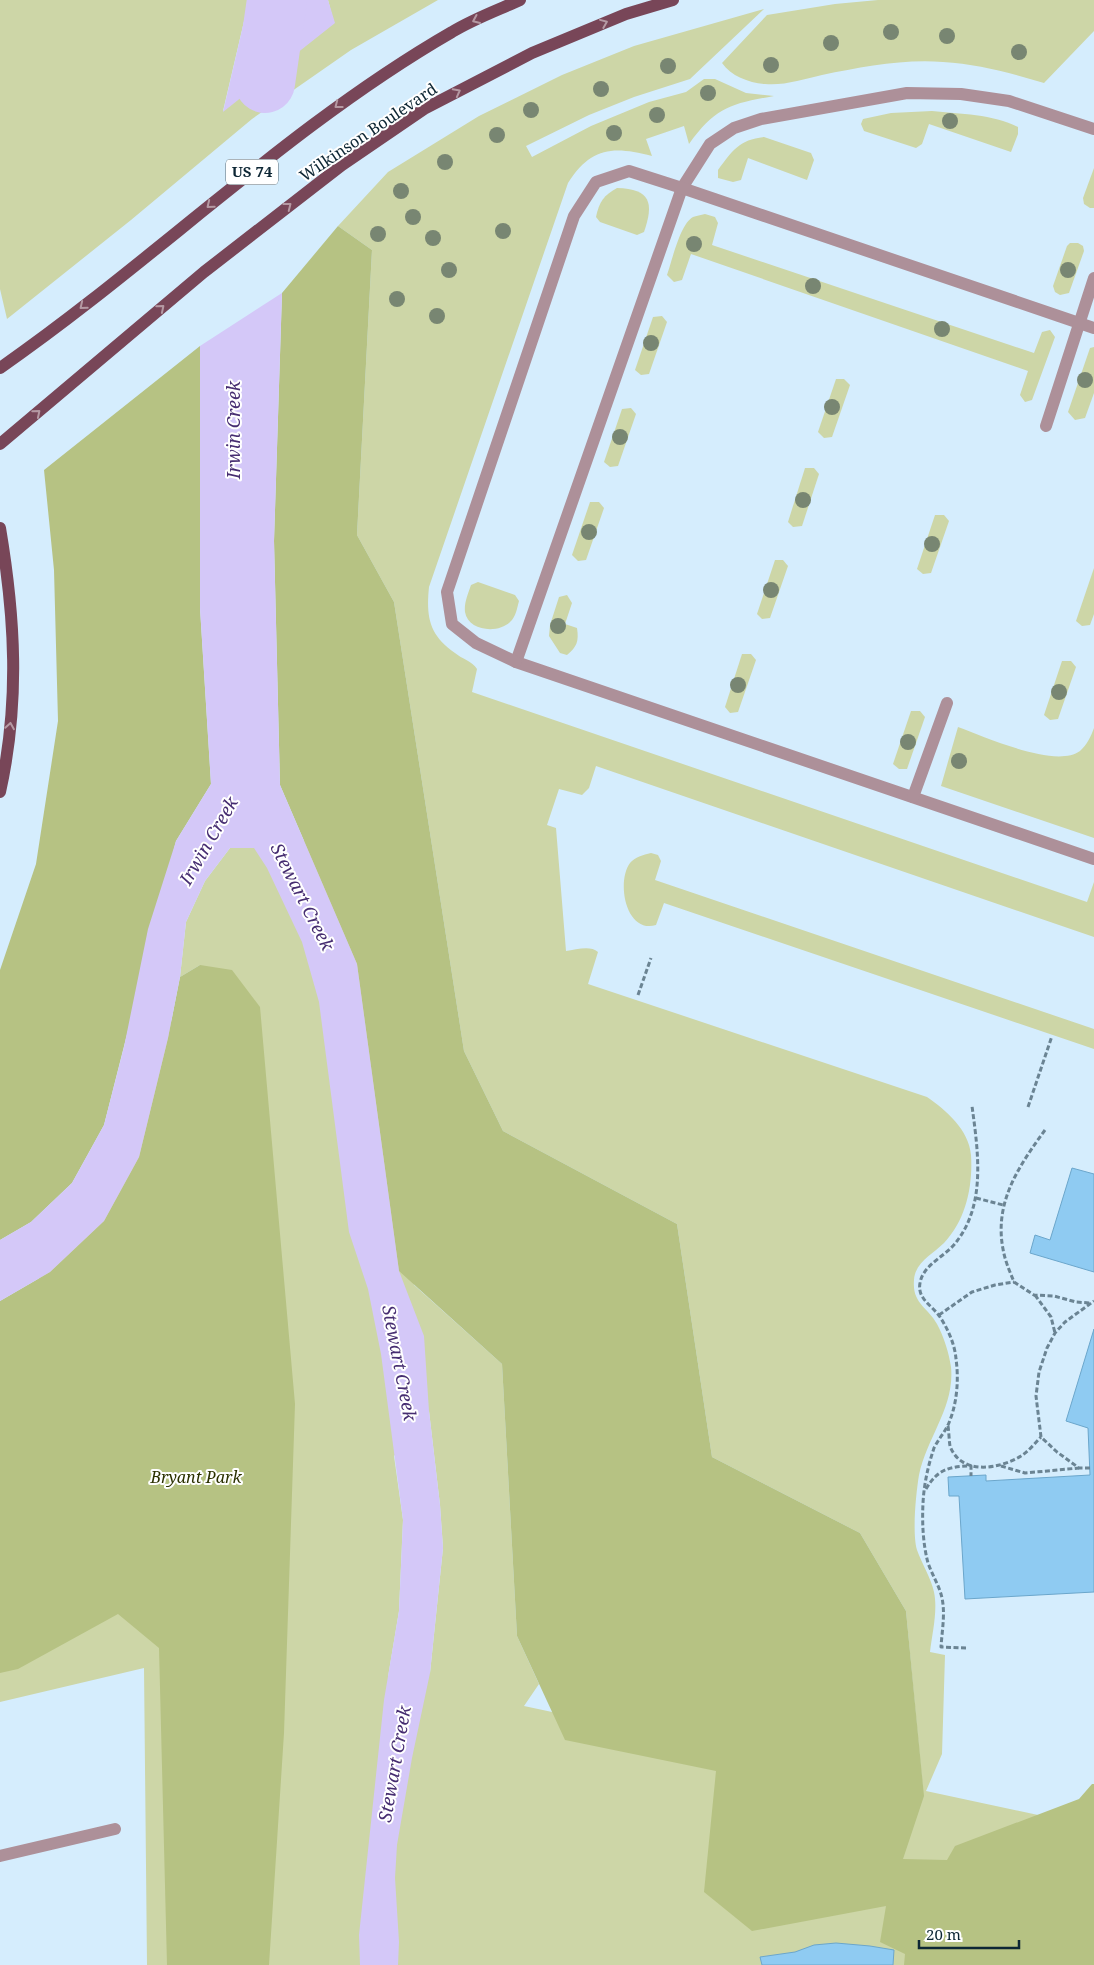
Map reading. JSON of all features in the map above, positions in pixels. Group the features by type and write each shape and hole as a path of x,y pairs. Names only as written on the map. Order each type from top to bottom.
{"main road":[{"name":"US 74","path":"0,368 39,341 236,184 357,91 453,30 520,0"},
{"name":"Wilkinson Boulevard","path":"0,444 204,272 342,165 424,109 532,52 626,14 673,0"},
{"path":"0,528 8,576 13,630 14,675 12,717 0,792"}],"lane":[{"path":"516,662 682,188 710,144 734,128 761,119 907,93 960,94 1009,101 1094,129"},
{"path":"1094,328 629,171 596,182 574,216 447,592 452,624 476,643 516,662 1094,860"},
{"path":"1046,426 1094,278"},
{"path":"913,798 947,703"},
{"path":"0,1856 115,1829"}],"path":[{"path":"638,995 651,958"},
{"path":"1028,1107 1052,1036"},
{"path":"971,1466 959,1459 950,1446 948,1425 958,1382 956,1356 948,1331 939,1315 921,1295 920,1284 922,1274 957,1242 967,1225 976,1198 978,1171 972,1106"},
{"path":"1045,1130 1027,1155 1002,1205 1001,1225 1003,1250 1014,1282 1043,1303 1051,1317 1055,1333"},
{"path":"976,1198 1002,1205"},
{"path":"939,1315 972,1292 1014,1282"},
{"path":"1034,1295 1054,1296 1076,1302 1092,1302"},
{"path":"1079,1468 1057,1452 1041,1437 1036,1396 1039,1372 1047,1348 1055,1333 1065,1322 1092,1302"},
{"path":"948,1425 935,1446 926,1474 923,1536 928,1563 941,1595 943,1608 941,1647 966,1648"},
{"path":"924,1492 933,1478 942,1471 959,1466 984,1468 1000,1466 1022,1456 1041,1437"},
{"path":"971,1466 971,1476"},
{"path":"1000,1466 1025,1472 1090,1468"}],"green space":[{"path":"0,0 249,0 223,111 334,23 328,0 438,0 351,50 252,119 131,220 7,319 0,289"},
{"path":"878,0 1094,0 1094,31 1044,83 982,67 928,61 882,64 786,83 765,84 741,78 730,72 722,63 767,15 835,4"},
{"name":"Bryant Park","path":"764,9 690,79 634,97 589,115 526,146 532,157 591,126 649,102 686,92 704,79 715,79 746,93 774,96 725,109 707,122 689,144 684,126 646,139 652,156 626,151 614,151 594,156 585,162 568,183 429,587 429,616 435,632 446,646 477,669 472,692 1087,902 1094,882 1094,937 596,766 589,788 582,795 559,789 547,825 556,828 566,951 587,948 598,952 588,984 927,1097 949,1114 966,1137 971,1155 971,1179 963,1213 952,1234 921,1263 914,1280 915,1295 933,1318 942,1334 951,1367 951,1382 945,1409 928,1448 919,1475 915,1513 917,1550 931,1582 935,1599 935,1615 930,1652 945,1655 942,1754 926,1791 1094,1827 1094,1965 147,1965 144,1668 0,1702 0,1354 200,965 180,977 186,922 205,881 230,848 254,848 347,834 414,1285 502,1364 517,1636 539,1684 524,1706 923,1791 906,1611 860,1533 712,1457 677,1224 503,1131 464,1051 394,602 357,535 372,250 338,226 388,172 479,116 562,75 634,46","holes":["429,1411 443,1548 430,1673 388,1677 399,1611 403,1520 394,1456"]},
{"path":"932,111 998,119 1018,127 1018,134 1011,152 929,124 922,144 916,148 864,131 861,124 863,119 891,113"},
{"path":"764,137 811,153 814,160 807,180 748,158 741,180 733,182 718,178 718,170 737,147 755,138"},
{"path":"1094,168 1094,208 1090,208 1084,204 1083,198"},
{"path":"617,188 637,191 647,200 649,213 644,232 637,235 600,222 596,217 603,200"},
{"path":"705,214 715,217 718,223 712,245 1034,353 1042,332 1050,330 1055,337 1032,400 1025,402 1020,395 1028,371 691,254 682,280 674,282 667,275 680,235 688,221 693,217"},
{"path":"338,226 372,250 357,535 394,602 464,1051 503,1131 677,1224 712,1457 860,1533 906,1611 924,1796 903,1859 947,1860 955,1846 1079,1799 1094,1784 1094,1965 904,1965 905,1954 880,1942 886,1906 752,1931 704,1892 716,1771 565,1740 517,1636 502,1364 399,1271 357,964 280,785 274,541 282,293"},
{"path":"1070,243 1078,243 1083,246 1084,251 1069,293 1060,295 1055,292 1053,286 1067,246"},
{"path":"662,316 667,322 649,374 641,375 635,370 653,317"},
{"path":"200,346 200,608 211,784 176,841 104,1125 72,1183 31,1222 0,1240 0,970 36,864 58,721 54,570 44,470"},
{"path":"1094,347 1094,393 1085,418 1075,420 1068,412 1090,348"},
{"path":"836,379 844,379 850,385 832,437 824,438 818,432"},
{"path":"631,408 636,414 618,466 610,467 604,462 622,409"},
{"path":"805,468 814,468 819,474 802,526 793,527 788,522"},
{"path":"590,502 599,502 604,508 586,560 578,561 572,555"},
{"path":"935,515 944,515 949,521 931,573 923,574 917,569"},
{"path":"775,560 783,560 788,566 770,618 762,619 757,614"},
{"path":"1094,568 1094,614 1090,625 1082,626 1076,621"},
{"path":"478,582 515,595 519,601 514,618 505,626 484,629 477,627 467,618 465,612 466,598 471,585"},
{"path":"567,595 572,603 565,624 577,628 578,637 575,646 567,655 560,653 549,636 550,625 559,597"},
{"path":"742,654 751,654 756,660 738,712 730,713 725,707"},
{"path":"1062,661 1071,661 1076,667 1058,719 1050,720 1044,715"},
{"path":"911,711 920,711 925,717 907,769 899,769 893,764"},
{"path":"958,727 1020,750 1054,756 1069,756 1080,751 1087,743 1094,728 1094,838 941,786"},
{"path":"651,853 658,855 661,861 655,880 1094,1029 1094,1049 664,903 656,925 646,926 637,922 626,904 624,882 630,863 642,855"},
{"name":"Bryant Park","path":"200,965 232,970 260,1007 295,1404 284,1733 269,1965 167,1965 159,1648 118,1614 18,1669 0,1673 0,1301 50,1272 104,1221 139,1157 168,1038 180,977"}],"water":[{"path":"249,0 328,0 335,23 223,112"},
{"name":"Stewart Creek","path":"282,293 274,541 280,785 357,964 399,1271 424,1336 429,1411 443,1548 430,1673 412,1758 397,1845 395,1878 399,1942 398,1965 360,1965 359,1935 384,1700 399,1611 403,1520 381,1354 368,1289 349,1232 319,1002 302,942 267,868 254,848 230,848 205,881 186,922 180,977 168,1038 139,1157 104,1221 50,1272 0,1301 0,1240 31,1222 72,1183 104,1125 124,1047 148,929 176,841 211,784 200,608 200,346"}],"building":[{"path":"1072,1168 1094,1174 1094,1272 1030,1253 1035,1235 1050,1240"},
{"path":"1094,1329 1094,1592 965,1599 959,1496 949,1496 948,1477 986,1475 986,1481 1090,1475 1088,1428 1066,1421"},
{"path":"836,1943 894,1950 893,1965 762,1965 760,1957 795,1952 814,1945"}],"waterway":[{"name":"Irwin Creek","path":"265,83 277,0"}]}
